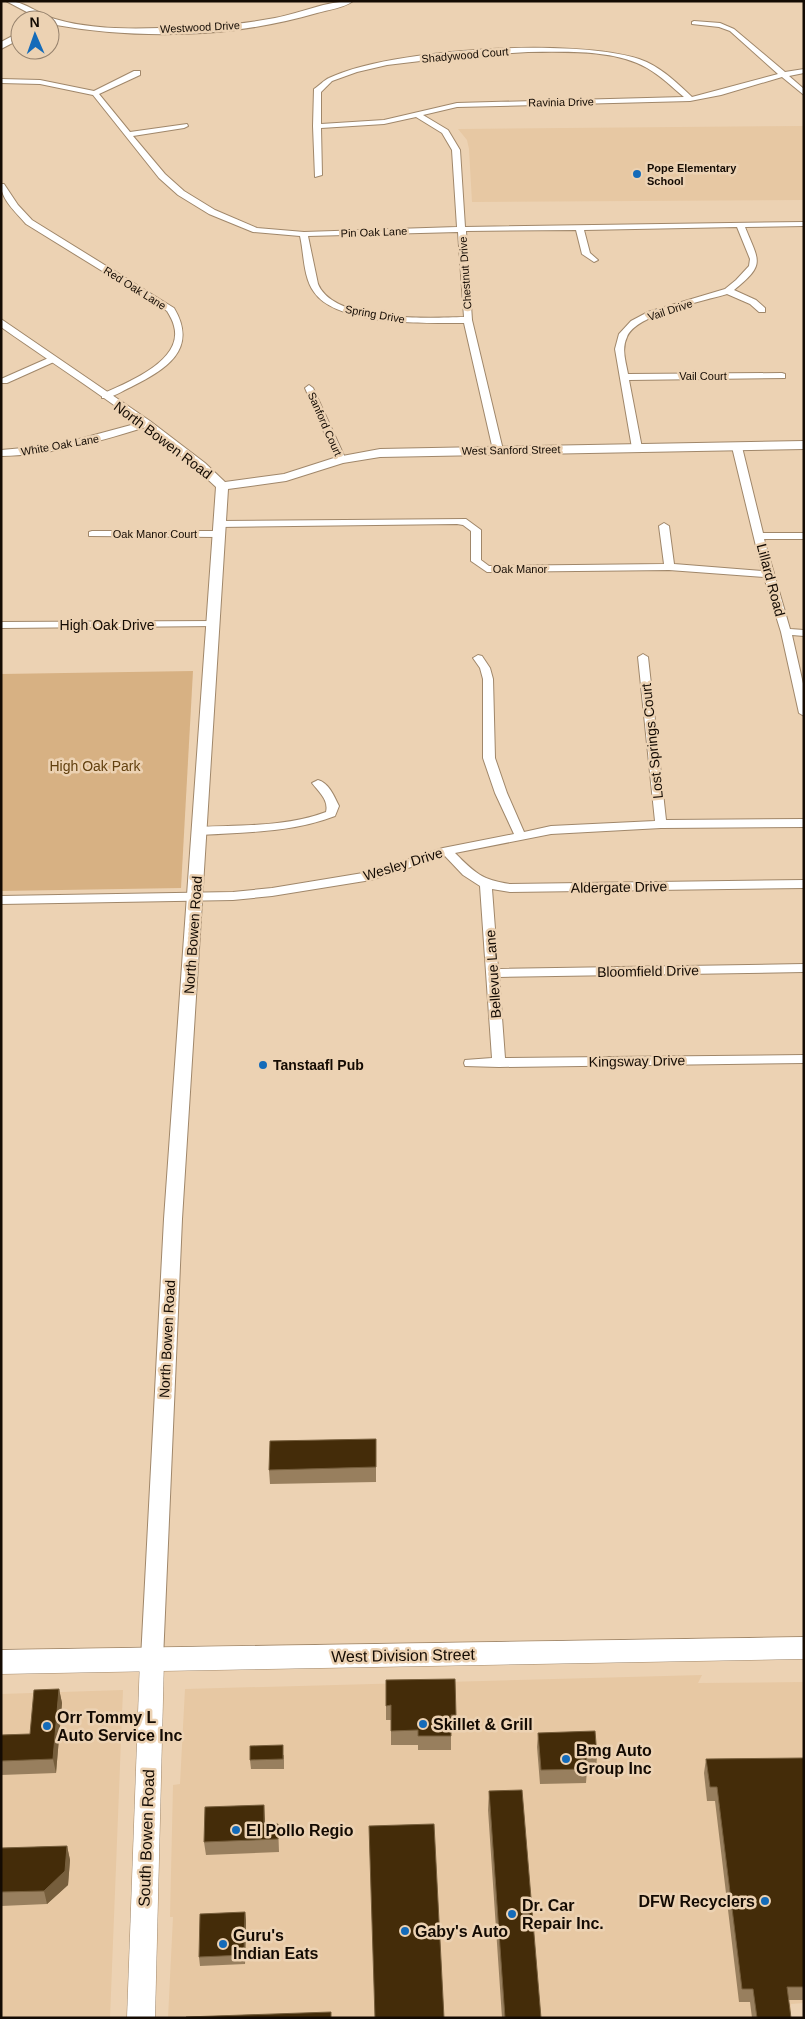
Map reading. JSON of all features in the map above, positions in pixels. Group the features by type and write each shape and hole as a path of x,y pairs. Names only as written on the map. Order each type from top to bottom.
{"main road":[{"name":"West Division Street","path":"1,1662 804,1648"},
{"name":"South Bowen Road","path":"141,2018 152,1659"}],"street":[{"name":"Westwood Drive","path":"10,1 28,10"},
{"name":"Westwood Drive","path":"60,23 101,29 236,27 276,21 326,4 349,1"},
{"path":"694,23 720,26 732,30 804,93"},
{"name":"Shadywood Court","path":"318,175 317,91 320,86 333,77 354,70 432,57 505,51 566,50 629,58 648,65 666,76 690,99"},
{"name":"Ravinia Drive","path":"317,126 384,122 457,105 483,103 690,99 713,96 804,71"},
{"path":"1,81 40,82 95,93 137,73"},
{"name":"Pin Oak Lane","path":"95,93 162,176 181,193 212,212 256,230 304,234 462,229 804,224"},
{"name":"Chestnut Drive","path":"416,114 445,129 451,137 456,150 468,320 498,450"},
{"path":"130,134 184,126"},
{"name":"Red Oak Lane","path":"1,186 15,207 29,222 171,310 178,321 181,335 176,349 166,362 148,374 106,396"},
{"name":"Vail Drive","path":"637,448 619,349 623,334 628,327 651,314 728,291 753,266 754,259 740,225"},
{"path":"579,227 586,254 594,260"},
{"name":"Spring Drive","path":"304,234 318,292 326,302 362,314 394,318 468,320"},
{"path":"728,291 753,302 762,310"},
{"name":"North Bowen Road","path":"1,322 146,424 201,466 222,486 173,1219 152,1659"},
{"path":"4,381 53,359"},
{"name":"Vail Court","path":"624,377 782,376"},
{"name":"Sanford Court","path":"309,388 341,460"},
{"name":"White Oak Lane","path":"1,453 26,454 86,443 146,424"},
{"name":"West Sanford Street","path":"222,486 286,477 341,460 380,453 804,445"},
{"name":"Lillard Road","path":"737,446 768,574 786,632 804,713"},
{"name":"Oak Manor","path":"218,529 457,521 466,522 476,530 476,561 486,569 669,567 768,574"},
{"path":"664,526 669,567"},
{"name":"Oak Manor Court","path":"92,534 218,529"},
{"path":"759,536 804,536"},
{"name":"High Oak Drive","path":"1,625 212,624"},
{"path":"786,632 804,633"},
{"name":"Lost Springs Court","path":"643,657 661,824"},
{"path":"478,658 485,668 488,679 489,758 501,793 520,835"},
{"path":"200,831 274,826 322,818 331,814 334,806 327,793 318,783"},
{"name":"Wesley Drive","path":"1,900 196,896 272,892 371,876 447,851 552,830 661,824 804,823"},
{"name":"Aldergate Drive","path":"447,851 467,872 486,884 510,888 804,884"},
{"name":"Bellevue Lane","path":"486,884 499,1063"},
{"name":"Bloomfield Drive","path":"492,974 804,968"},
{"name":"Kingsway Drive","path":"470,1064 804,1059"}],"shaded area":[{"name":"Pope Elementary School","path":"804,126 804,200 472,202 469,149 467,140 458,129"},
{"path":"702,1675 698,1683 804,1682 804,2003 791,2004 791,2018 168,2018 173,1917 170,1917 173,1785 180,1784 185,1689"},
{"path":"123,1690 110,2018 1,2018 1,1694"}],"green space":[{"name":"High Oak Park","path":"193,671 181,888 1,891 1,674"}],"building":[{"path":"376,1439 376,1467 269,1470 270,1441"},
{"name":"Skillet & Grill","path":"455,1679 456,1715 451,1715 451,1736 418,1736 418,1730 391,1731 391,1705 386,1706 386,1680"},
{"name":"Orr Tommy L Auto Service Inc","path":"59,1689 53,1759 1,1761 1,1735 30,1734 34,1690"},
{"path":"595,1731 597,1756 586,1756 587,1769 541,1770 538,1733"},
{"path":"283,1745 283,1759 250,1760 250,1746"},
{"name":"DFW Recyclers","path":"804,1758 804,1987 787,1987 791,2018 757,2018 753,1989 742,1989 717,1787 710,1787 706,1759"},
{"name":"Dr. Car Repair Inc.","path":"522,1790 541,2018 505,2018 489,1791"},
{"path":"264,1805 264,1825 278,1824 278,1839 204,1842 205,1807"},
{"name":"Gaby's Auto","path":"434,1824 444,2018 375,2018 369,1826"},
{"path":"67,1846 65,1871 44,1891 1,1892 1,1848"},
{"name":"Guru's Indian Eats","path":"245,1912 244,1955 199,1957 200,1914"},
{"path":"331,2012 331,2018 186,2018 186,2017"}],"place":[{"name":"Pope Elementary School","path":"637,174"},
{"name":"Tanstaafl Pub","path":"263,1065"},
{"name":"Skillet & Grill","path":"423,1724"},
{"name":"Orr Tommy L Auto Service Inc","path":"47,1726"},
{"name":"Bmg Auto Group Inc","path":"566,1759"},
{"name":"El Pollo Regio","path":"236,1830"},
{"name":"DFW Recyclers","path":"765,1901"},
{"name":"Dr. Car Repair Inc.","path":"512,1914"},
{"name":"Gaby's Auto","path":"405,1931"},
{"name":"Guru's Indian Eats","path":"223,1944"}]}
